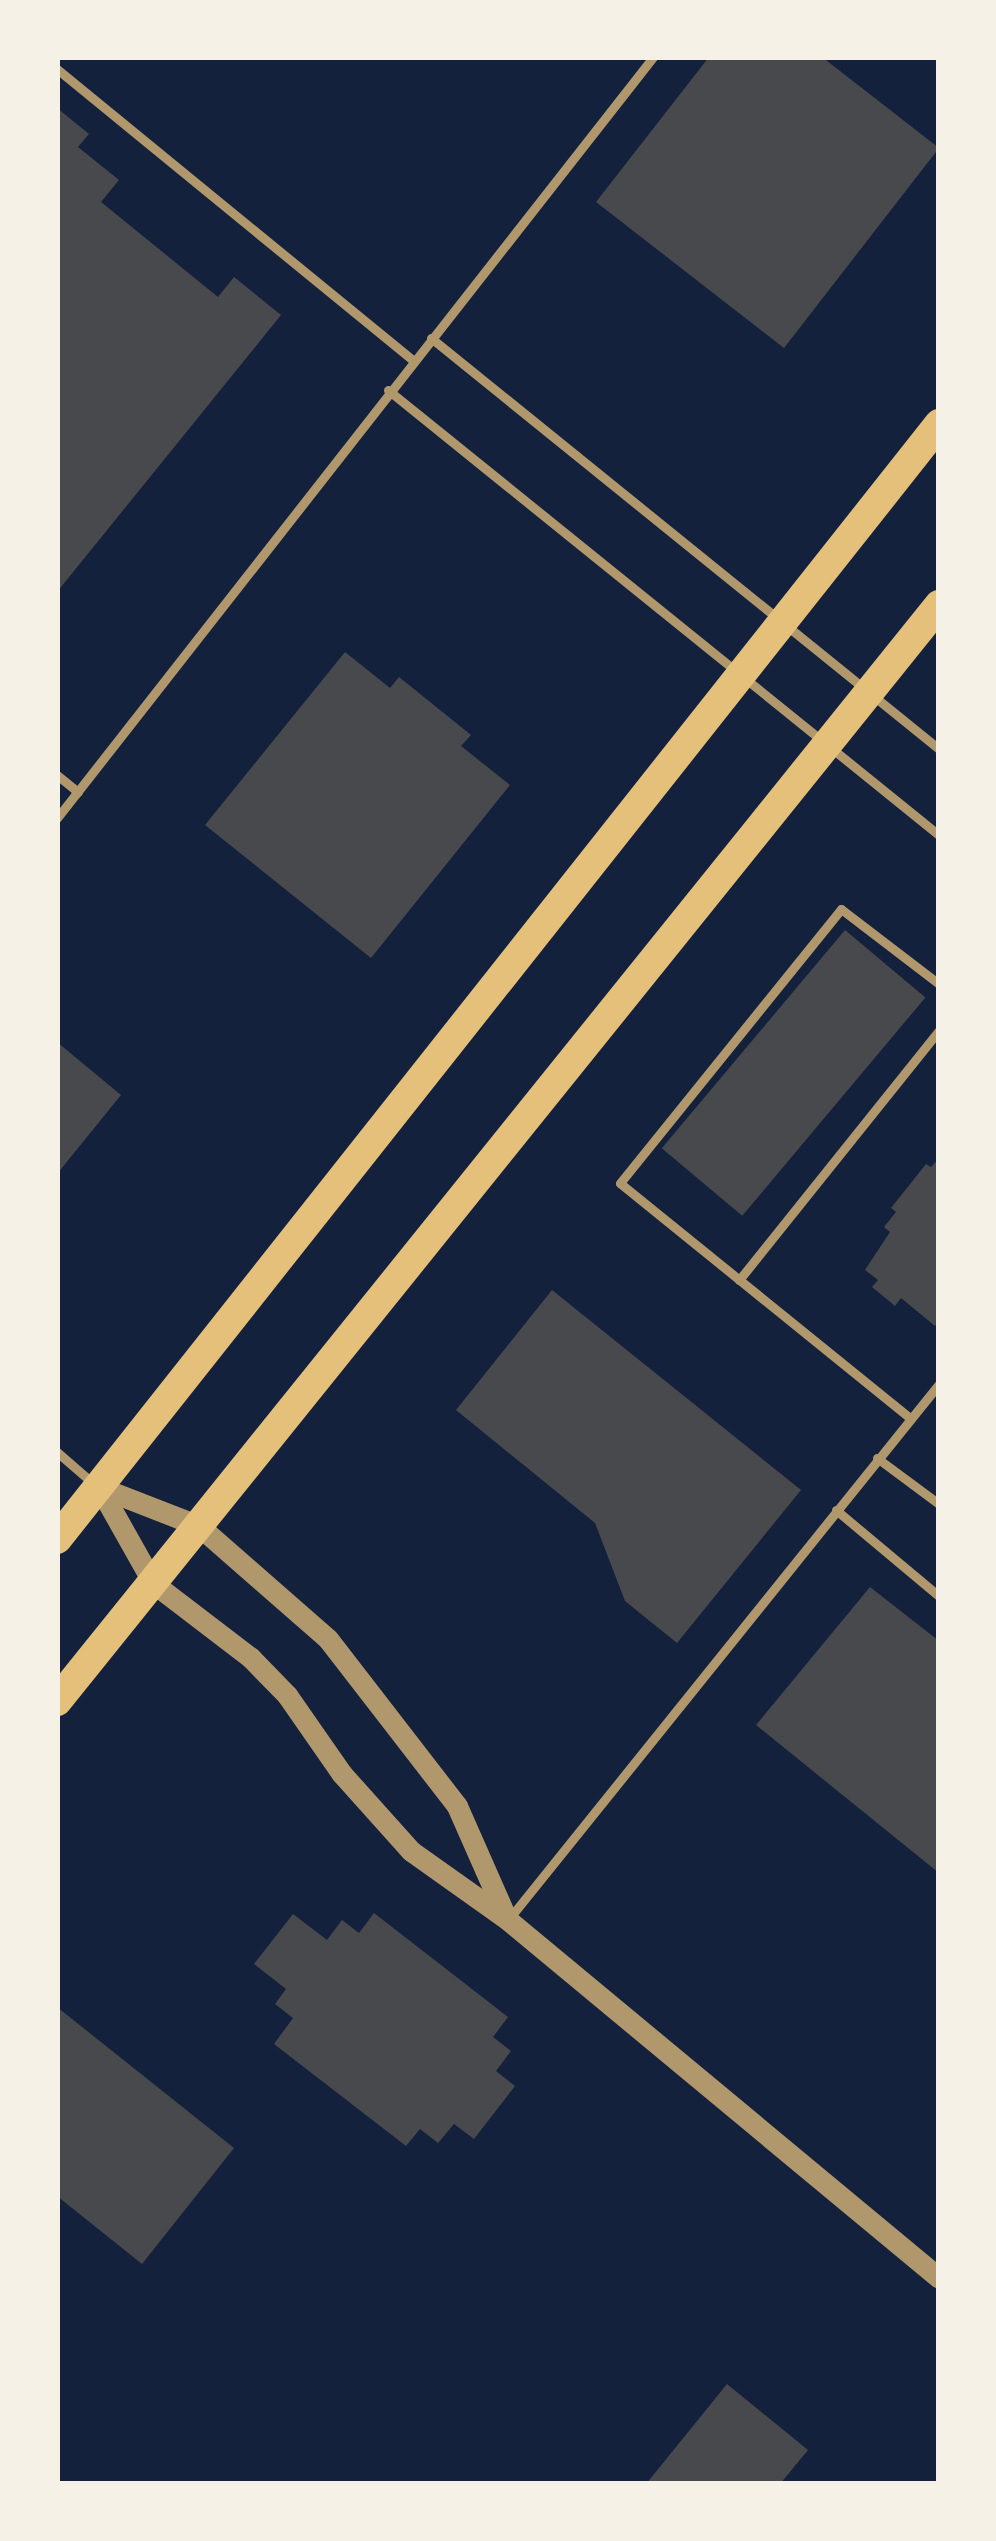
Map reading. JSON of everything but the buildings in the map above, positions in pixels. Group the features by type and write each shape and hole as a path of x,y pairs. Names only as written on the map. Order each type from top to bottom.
{"main road":[{"path":"57,1539 939,424"},
{"path":"57,1700 939,605"}],"street":[{"path":"99,1487 199,1526 328,1639 457,1806 508,1920"},
{"path":"99,1487 153,1583 251,1658 287,1695 342,1774 411,1851 508,1920 939,2278"}],"lane":[{"path":"57,818 653,57"},
{"path":"57,69 413,361"},
{"path":"431,338 939,749"},
{"path":"388,390 939,835"},
{"path":"57,775 78,792"},
{"path":"910,1418 620,1184 841,909 939,984"},
{"path":"739,1280 939,1030"},
{"path":"508,1920 939,1384"},
{"path":"57,1452 99,1487"},
{"path":"877,1458 939,1504"},
{"path":"836,1510 939,1596"}]}
